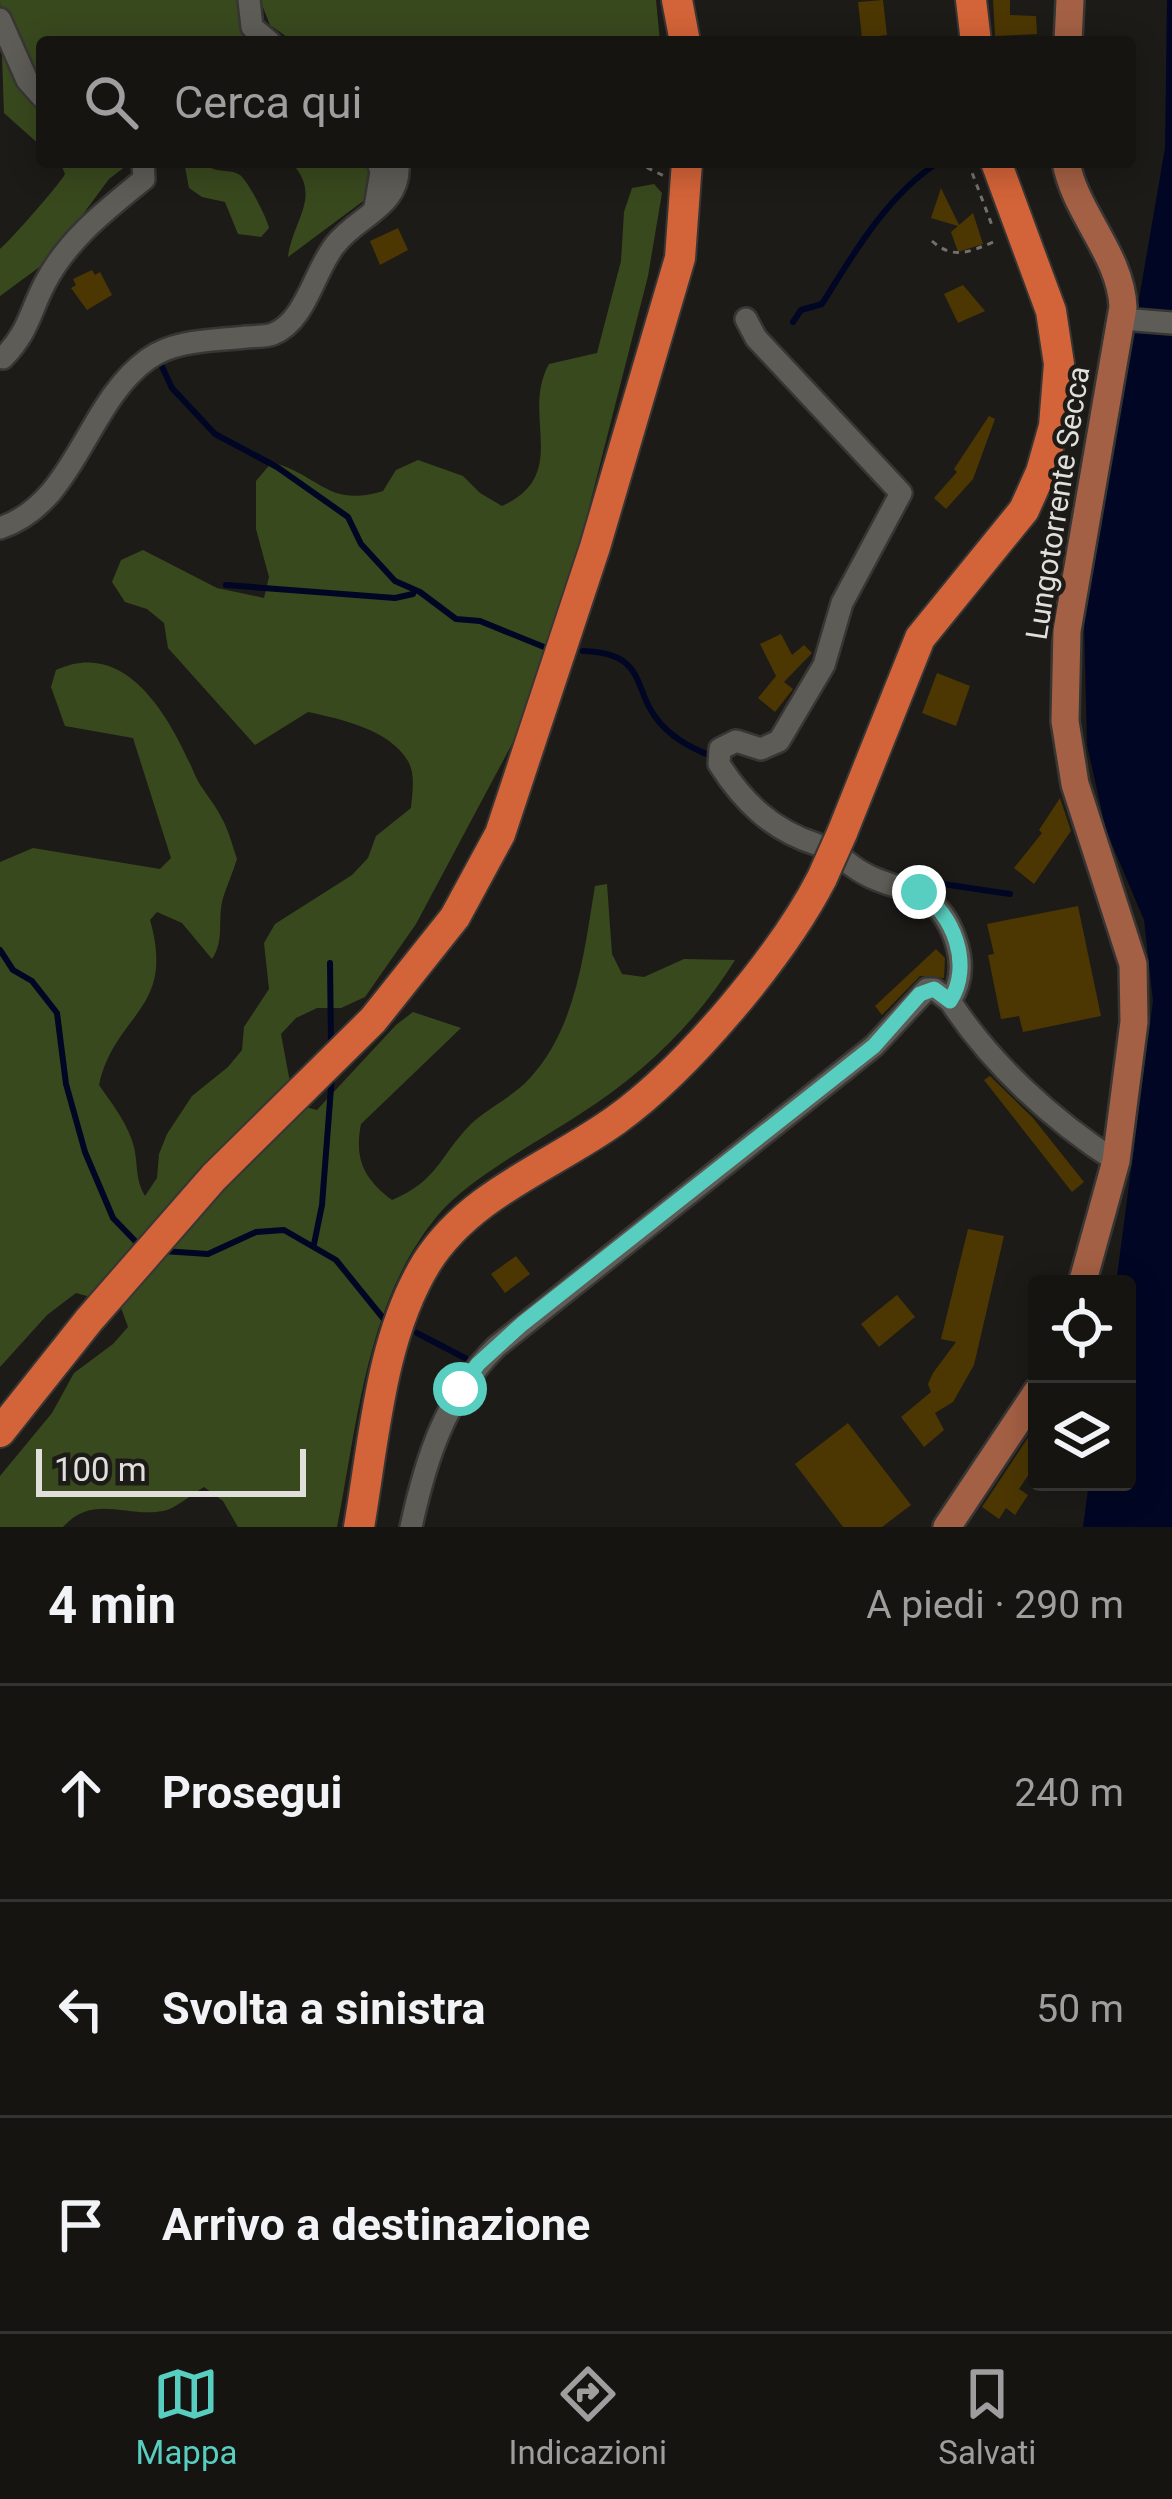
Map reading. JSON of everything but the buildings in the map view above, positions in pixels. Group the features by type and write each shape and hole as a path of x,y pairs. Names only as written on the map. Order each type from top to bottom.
{"highway":[{"path":"677,0 684,36"},
{"path":"971,0 975,36"},
{"path":"359,1527 392,1352 426,1264 481,1204 613,1123 646,1097 697,1046 775,949 807,907 920,638 1024,510 1054,426 1059,364 1051,311 998,168"},
{"path":"0,1432 88,1320 214,1177 374,1020 455,916 500,834 596,548 680,258 676,169"}],"main road":[{"path":"1068,36 1070,0"},
{"name":"Lungotorrente Secca","path":"1068,168 1131,319 1072,595 1065,721 1075,784 1133,964 1134,1022 1116,1161 1084,1275"},
{"path":"947,1527 1028,1406"}],"street":[{"path":"249,0 253,27 263,36"},
{"path":"0,19 36,90"},
{"path":"3,358 23,337 46,282 82,230 144,179 143,168"},
{"path":"374,213 380,168"},
{"path":"0,528 25,520 50,494 125,378 152,356 183,344 274,334 298,313 321,262 341,237 388,200 399,178 398,168"},
{"path":"746,319 756,338 902,493 842,603 824,665 779,742 761,749 736,741 720,749 719,764 758,813 788,835 869,878 919,892 940,908 959,953 960,986 950,1001"},
{"path":"1131,319 1172,322"},
{"path":"411,1527 439,1426 487,1355 874,1046 927,989 950,1001 975,1039 1079,1137 1116,1161"}],"path":[{"path":"932,241 942,250 962,255 998,240 970,168"}],"green space":[{"path":"0,0 241,0 256,36 36,36 36,142 4,113"},
{"path":"260,0 656,0 659,36 286,36 270,25"},
{"path":"62,168 123,168 109,179 49,260 0,296 0,249 65,174"},
{"path":"185,168 240,175 269,228 261,237 238,234 225,202 202,197 189,188"},
{"path":"296,168 376,168 370,196 288,257 305,197"},
{"path":"654,184 662,193 648,276 580,543 520,729 416,924 365,997 341,1008 317,1008 296,1018 281,1034 294,1104 317,1110 413,1012 461,1028 361,1124 363,1167 392,1200 429,1176 471,1124 523,1085 546,1058 576,987 595,886 607,884 612,954 622,974 644,977 684,959 735,960 703,1005 646,1064 467,1188 438,1215 414,1249 395,1286 368,1364 337,1527 238,1527 223,1501 204,1487 163,1511 98,1509 74,1517 63,1527 0,1527 0,1476 52,1413 74,1373 128,1327 120,1305 76,1293 47,1315 0,1367 0,862 33,848 160,869 171,858 133,738 65,726 51,687 56,670 81,663 104,665 143,689 173,730 223,820 237,859 223,898 212,959 182,923 157,912 150,920 156,950 150,993 117,1041 99,1085 131,1139 145,1196 157,1178 167,1134 192,1096 242,1050 244,1027 269,989 264,943 275,924 352,875 368,858 376,836 411,808 413,778 408,761 389,741 363,727 308,712 255,745 168,648 164,623 147,609 125,602 112,582 121,560 143,550 217,588 264,598 269,577 256,529 256,481 272,462 349,496 383,491 396,470 418,460 463,476 502,506 523,493 540,461 539,404 549,364 597,353 621,261 624,212 632,188"}],"water":[{"path":"1167,0 1172,0 1172,1527 1083,1527 1088,1491 1136,1491 1136,1275 1117,1275 1153,1001 1144,920 1106,830 1087,745 1084,618 1165,148"}],"waterway":[{"path":"793,322 801,310 822,304 888,207 931,168"},
{"path":"159,360 172,388 215,434 277,467 348,517 361,544 395,581 420,592 456,619 480,621 544,647"},
{"path":"226,585 395,598 413,594"},
{"path":"583,651 604,653 629,666 660,723 686,744 716,758"},
{"path":"902,878 1010,894"},
{"path":"0,950 13,970 32,981 57,1013 66,1084 85,1152 113,1218 139,1245"},
{"path":"330,963 331,1043"},
{"path":"314,1244 322,1205 332,1075"},
{"path":"163,1251 208,1254 256,1232 284,1230 336,1260 383,1318"},
{"path":"417,1333 465,1358"}],"route":[{"path":"460,1389 478,1364 522,1324 874,1046 920,994 934,989 950,1001 960,986 959,953 940,908 919,892"}]}
